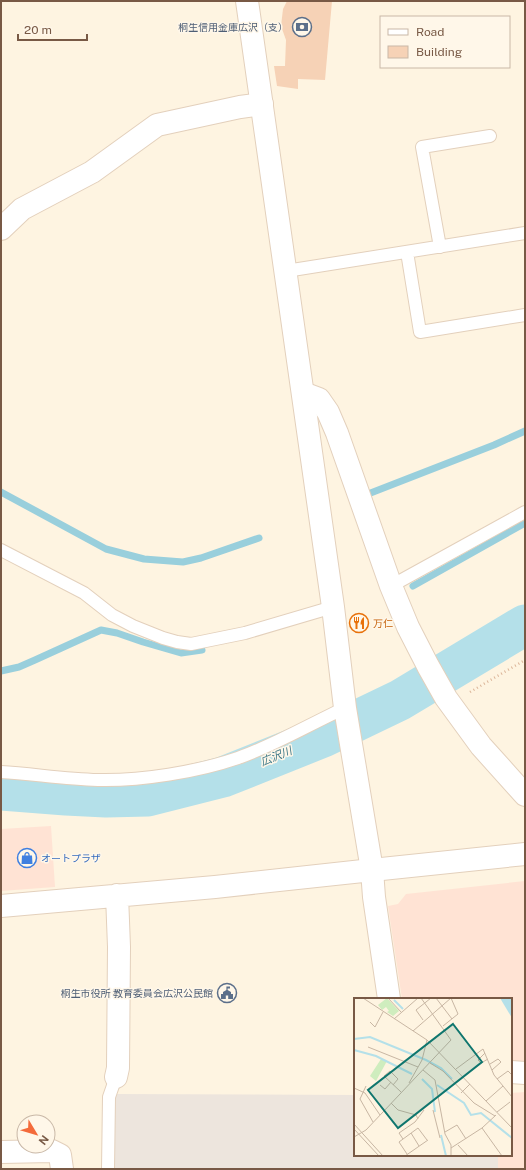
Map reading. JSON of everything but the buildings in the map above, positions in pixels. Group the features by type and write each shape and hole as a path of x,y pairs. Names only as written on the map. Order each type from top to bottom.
{"street":[{"path":"247,1 333,607 352,753 372,870 374,897 389,998"},
{"path":"1,229 22,210 92,172 157,125 240,107 262,104"},
{"path":"303,393 319,399 328,412 338,433 391,586 408,627 428,666 448,701 480,746 525,795"},
{"path":"1,906 215,887 525,854"},
{"path":"116,1077 118,1068 119,947 117,895"},
{"path":"512,1072 525,1073"},
{"path":"1,1152 52,1151 60,1155 62,1169"}],"lane":[{"path":"440,247 422,146 490,136"},
{"path":"286,271 525,233"},
{"path":"407,252 420,332 525,315"},
{"path":"391,586 525,512"},
{"path":"1,550 84,594 119,619 163,638 177,642 191,644 245,632 333,607"},
{"path":"1,772 98,780 131,778 189,771 238,758 346,710"},
{"path":"108,1169 108,1097 116,1077"}],"path":[{"path":"448,701 525,660"}],"shaded area":[{"name":"オートプラザ","path":"51,826 55,887 1,891 1,829"},
{"path":"525,881 525,1061 512,1062 512,998 402,998 388,906 398,904 406,894"},
{"path":"525,1092 525,1169 498,1169 498,1156 512,1156 512,1093"},
{"path":"114,1094 354,1095 354,1156 498,1156 498,1169 114,1169"}],"waterway":[{"path":"368,494 494,445 525,431"},
{"path":"1,492 106,549 144,559 183,562 201,558 259,538"},
{"path":"413,586 525,523"},
{"name":"広沢川","path":"1,790 106,797 148,796 223,777 323,737 400,700 525,625"},
{"path":"1,671 19,667 101,630 117,633 181,653 202,650"}],"place":[{"name":"桐生信用金庫広沢（支）","path":"302,27"},
{"name":"万仁","path":"359,623"},
{"name":"オートプラザ","path":"27,858"},
{"name":"桐生市役所 教育委員会広沢公民館","path":"227,993"}]}
